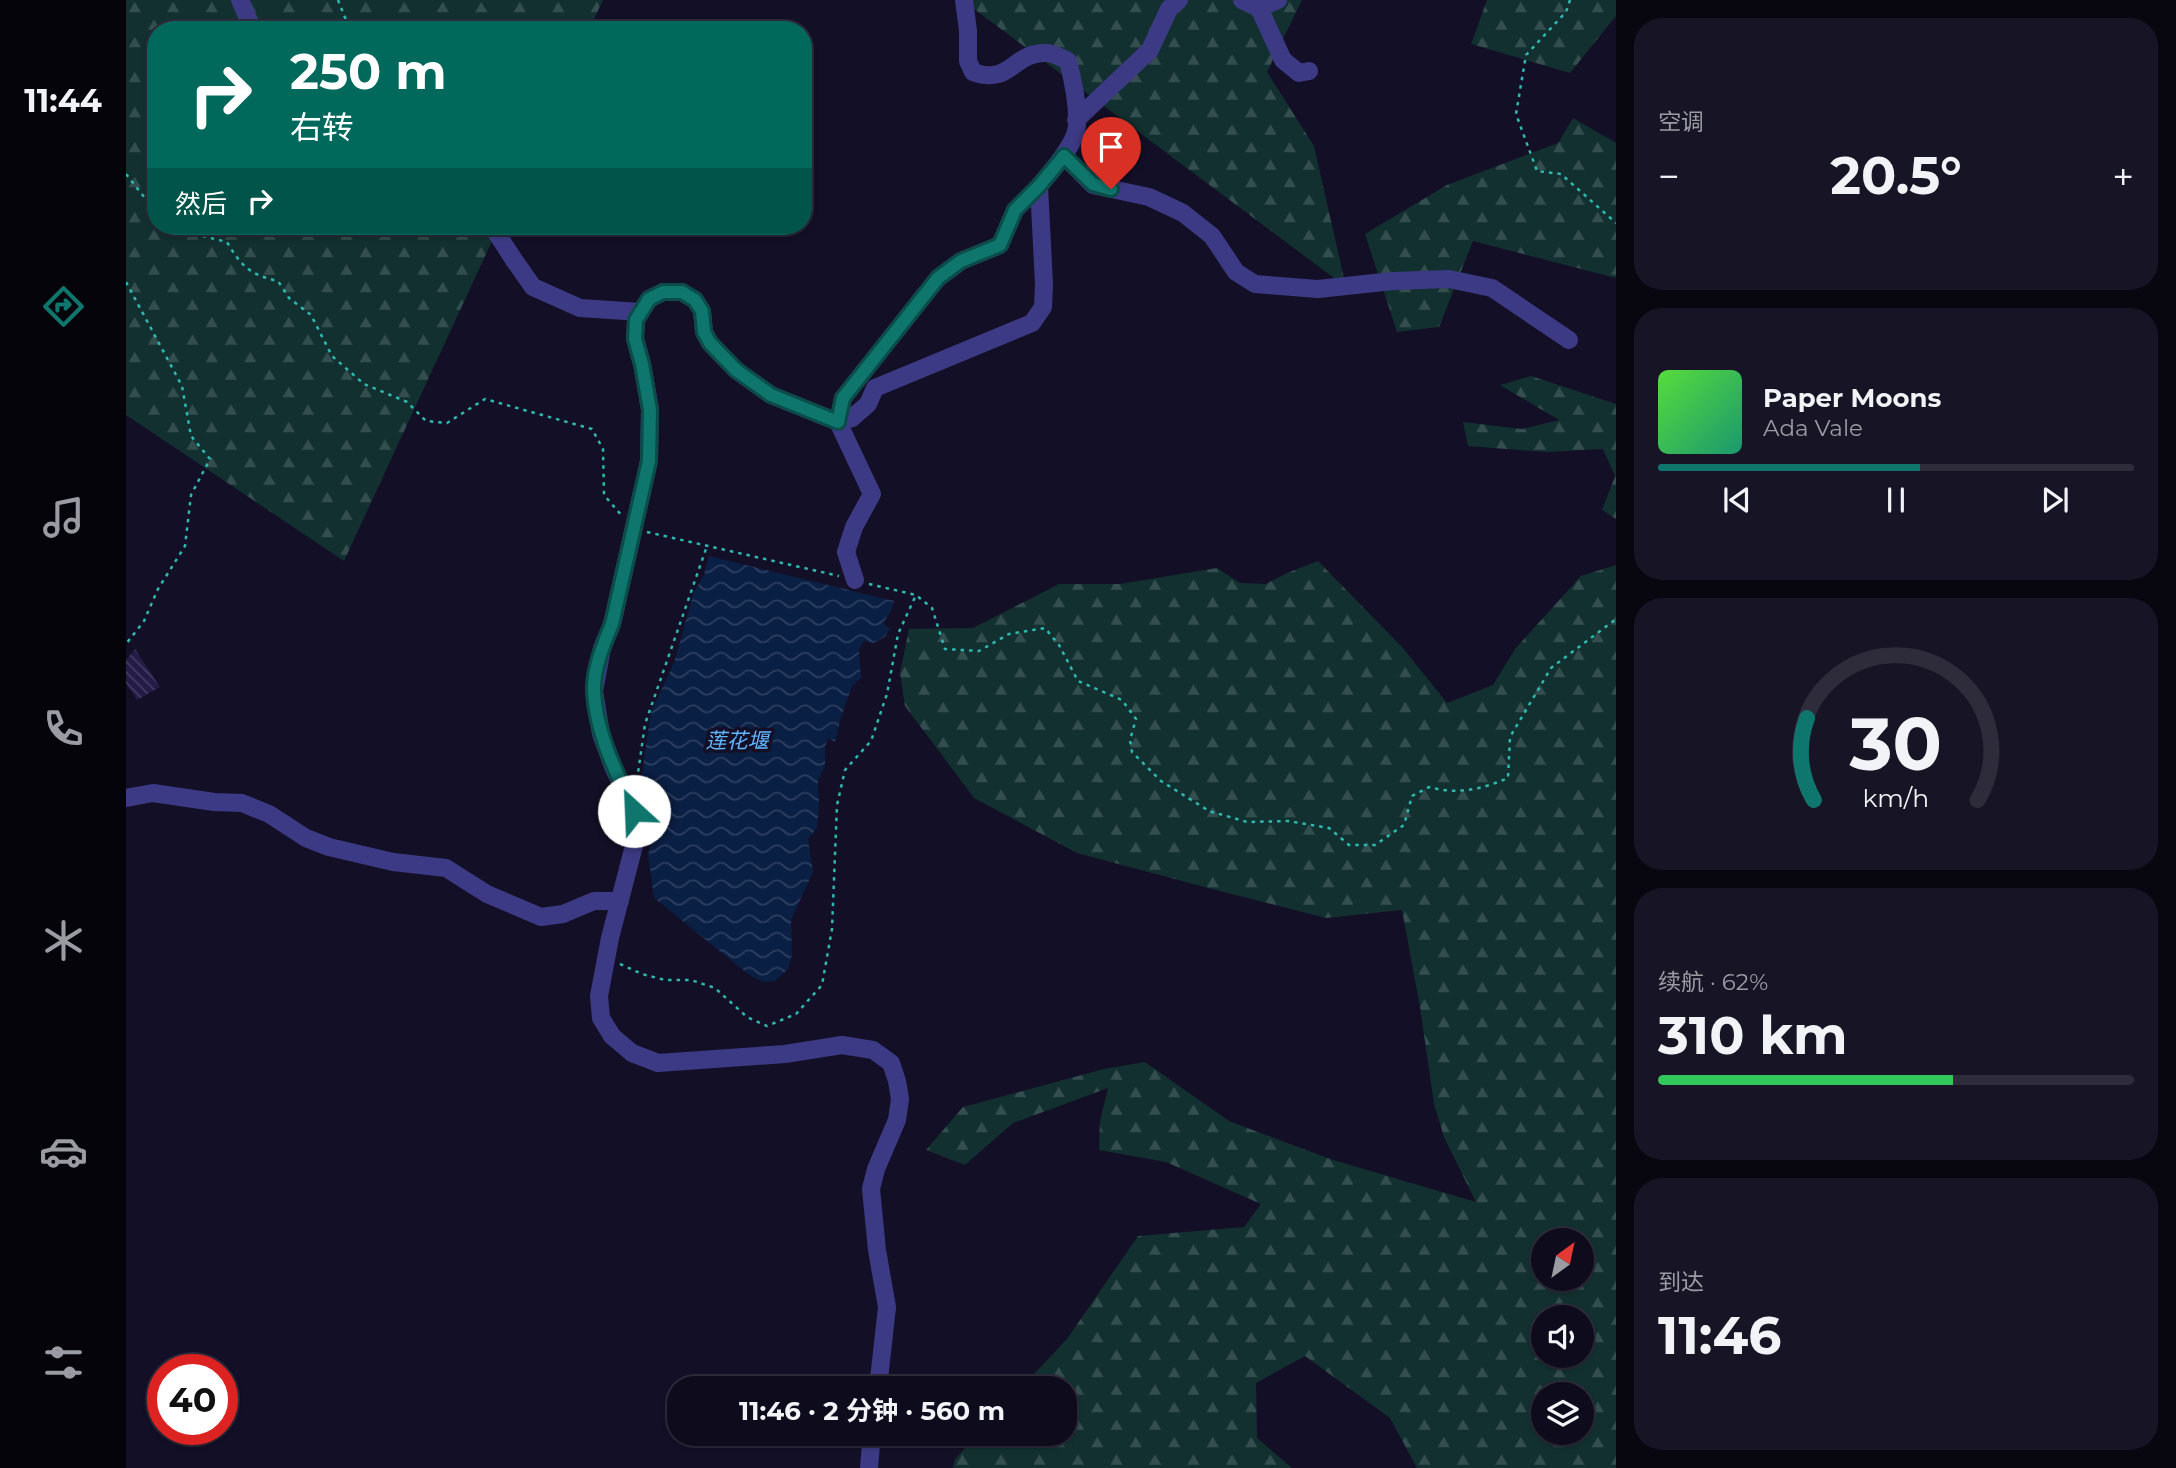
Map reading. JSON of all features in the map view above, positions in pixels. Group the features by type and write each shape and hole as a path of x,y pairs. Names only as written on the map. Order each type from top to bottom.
{"street":[{"path":"240,0 249,21"},
{"path":"855,580 846,552 854,527 872,494 838,422 843,398 938,278 961,261 1000,245 1015,210 1064,156 1077,129 1068,61 1048,52 1023,58 1000,74 986,76 973,72 968,61 964,0"},
{"path":"1076,120 1150,50 1169,9 1179,0"},
{"path":"1242,0 1259,8 1283,60 1299,73 1309,71"},
{"path":"1259,8 1278,0"},
{"path":"1064,156 1093,184 1149,197 1184,213 1212,236 1236,272 1255,284 1318,289 1393,281 1449,279 1492,288 1569,340"},
{"path":"879,1376 887,1307 877,1250 871,1189 876,1169 897,1120 900,1100 891,1063 873,1050 842,1045 785,1054 658,1063 632,1053 612,1036 601,1018 599,996 610,938 636,838 634,811 601,734 594,691 602,648 612,624 649,461 650,410 635,339 636,320 649,299 663,292 682,292 695,300 702,311 704,332 710,343 736,370 771,395 838,422 852,418 868,404 875,388 1032,323 1043,307 1039,186"},
{"path":"498,235 533,287 580,308 640,312"},
{"path":"128,794 153,793 214,802 242,803 269,814 306,838 329,847 393,862 446,868 487,894 541,917 563,915 594,901 620,901"},
{"path":"869,1468 871,1446"}],"path":[{"path":"338,0 346,21"},
{"path":"1570,0 1566,12 1526,55 1516,114 1537,171 1561,174 1616,223"},
{"path":"126,174 147,201"},
{"path":"198,235 227,242 237,260 259,276 278,281 289,298 311,315 332,356 364,384 407,402 426,421 447,423 485,399 592,429 603,449 604,495 634,528 916,595 932,608 945,649 979,651 1009,634 1045,628 1059,645 1078,681 1122,700 1136,719 1130,740 1132,752 1161,781 1209,811 1247,822 1288,821 1329,828 1349,845 1376,845 1404,825 1412,796 1429,787 1443,791 1484,789 1507,778 1510,737 1551,668 1616,619"},
{"path":"126,282 182,386 191,436 209,460 191,495 185,546 158,589 144,621 126,644"},
{"path":"636,785 645,724 706,546"},
{"path":"607,958 642,974 665,980 691,980 715,988 747,1017 767,1026 796,1014 822,985 832,929 837,805 845,770 871,741 887,694 898,634 916,595"}],"green space":[{"path":"126,0 603,0 593,21 147,21 147,235 495,235 344,561 126,415"},
{"path":"962,0 1302,0 1267,72 1314,146 1346,287"},
{"path":"1487,0 1616,0 1616,16 1570,73 1471,44"},
{"path":"1573,118 1616,143 1616,278 1473,241 1439,327 1397,332 1365,234 1447,185 1558,143"},
{"path":"1531,376 1616,404 1616,519 1602,510 1615,476 1603,449 1547,452 1468,446 1463,422 1522,429 1559,420 1500,385"},
{"path":"1318,561 1402,647 1447,703 1493,685 1515,649 1581,576 1616,565 1616,1468 1417,1468 1390,1418 1305,1356 1256,1383 1257,1438 1292,1468 953,1468 955,1459 967,1446 1077,1446 1077,1376 1032,1376 1067,1339 1138,1236 1244,1227 1261,1204 1166,1162 1099,1150 1100,1121 1108,1088 1013,1123 965,1165 926,1150 963,1107 1104,1069 1145,1062 1229,1121 1333,1160 1476,1202 1444,1137 1434,1104 1402,910 1326,918 1077,853 974,798 905,706 900,673 909,629 973,628 1059,584 1120,584 1217,568 1240,583 1266,584"}],"water":[{"name":"莲花堰","path":"709,556 894,601 883,623 890,629 886,636 874,643 864,641 859,649 861,678 852,686 835,742 828,738 825,747 825,766 818,780 817,828 808,839 813,872 791,920 792,955 788,969 775,981 763,982 748,974 654,898 648,855 656,827 642,792 641,781 651,712 674,663 694,592 704,575"}],"building":[{"path":"135,649 160,687 137,700 126,683 126,660"}],"route":[{"path":"634,811 601,734 594,691 602,648 612,624 649,461 650,410 635,339 636,320 649,299 663,292 682,292 695,300 702,311 704,332 710,343 736,370 771,395 838,422 843,398 909,312 938,278 961,261 1000,245 1015,210 1064,156 1093,184 1111,189"}]}
